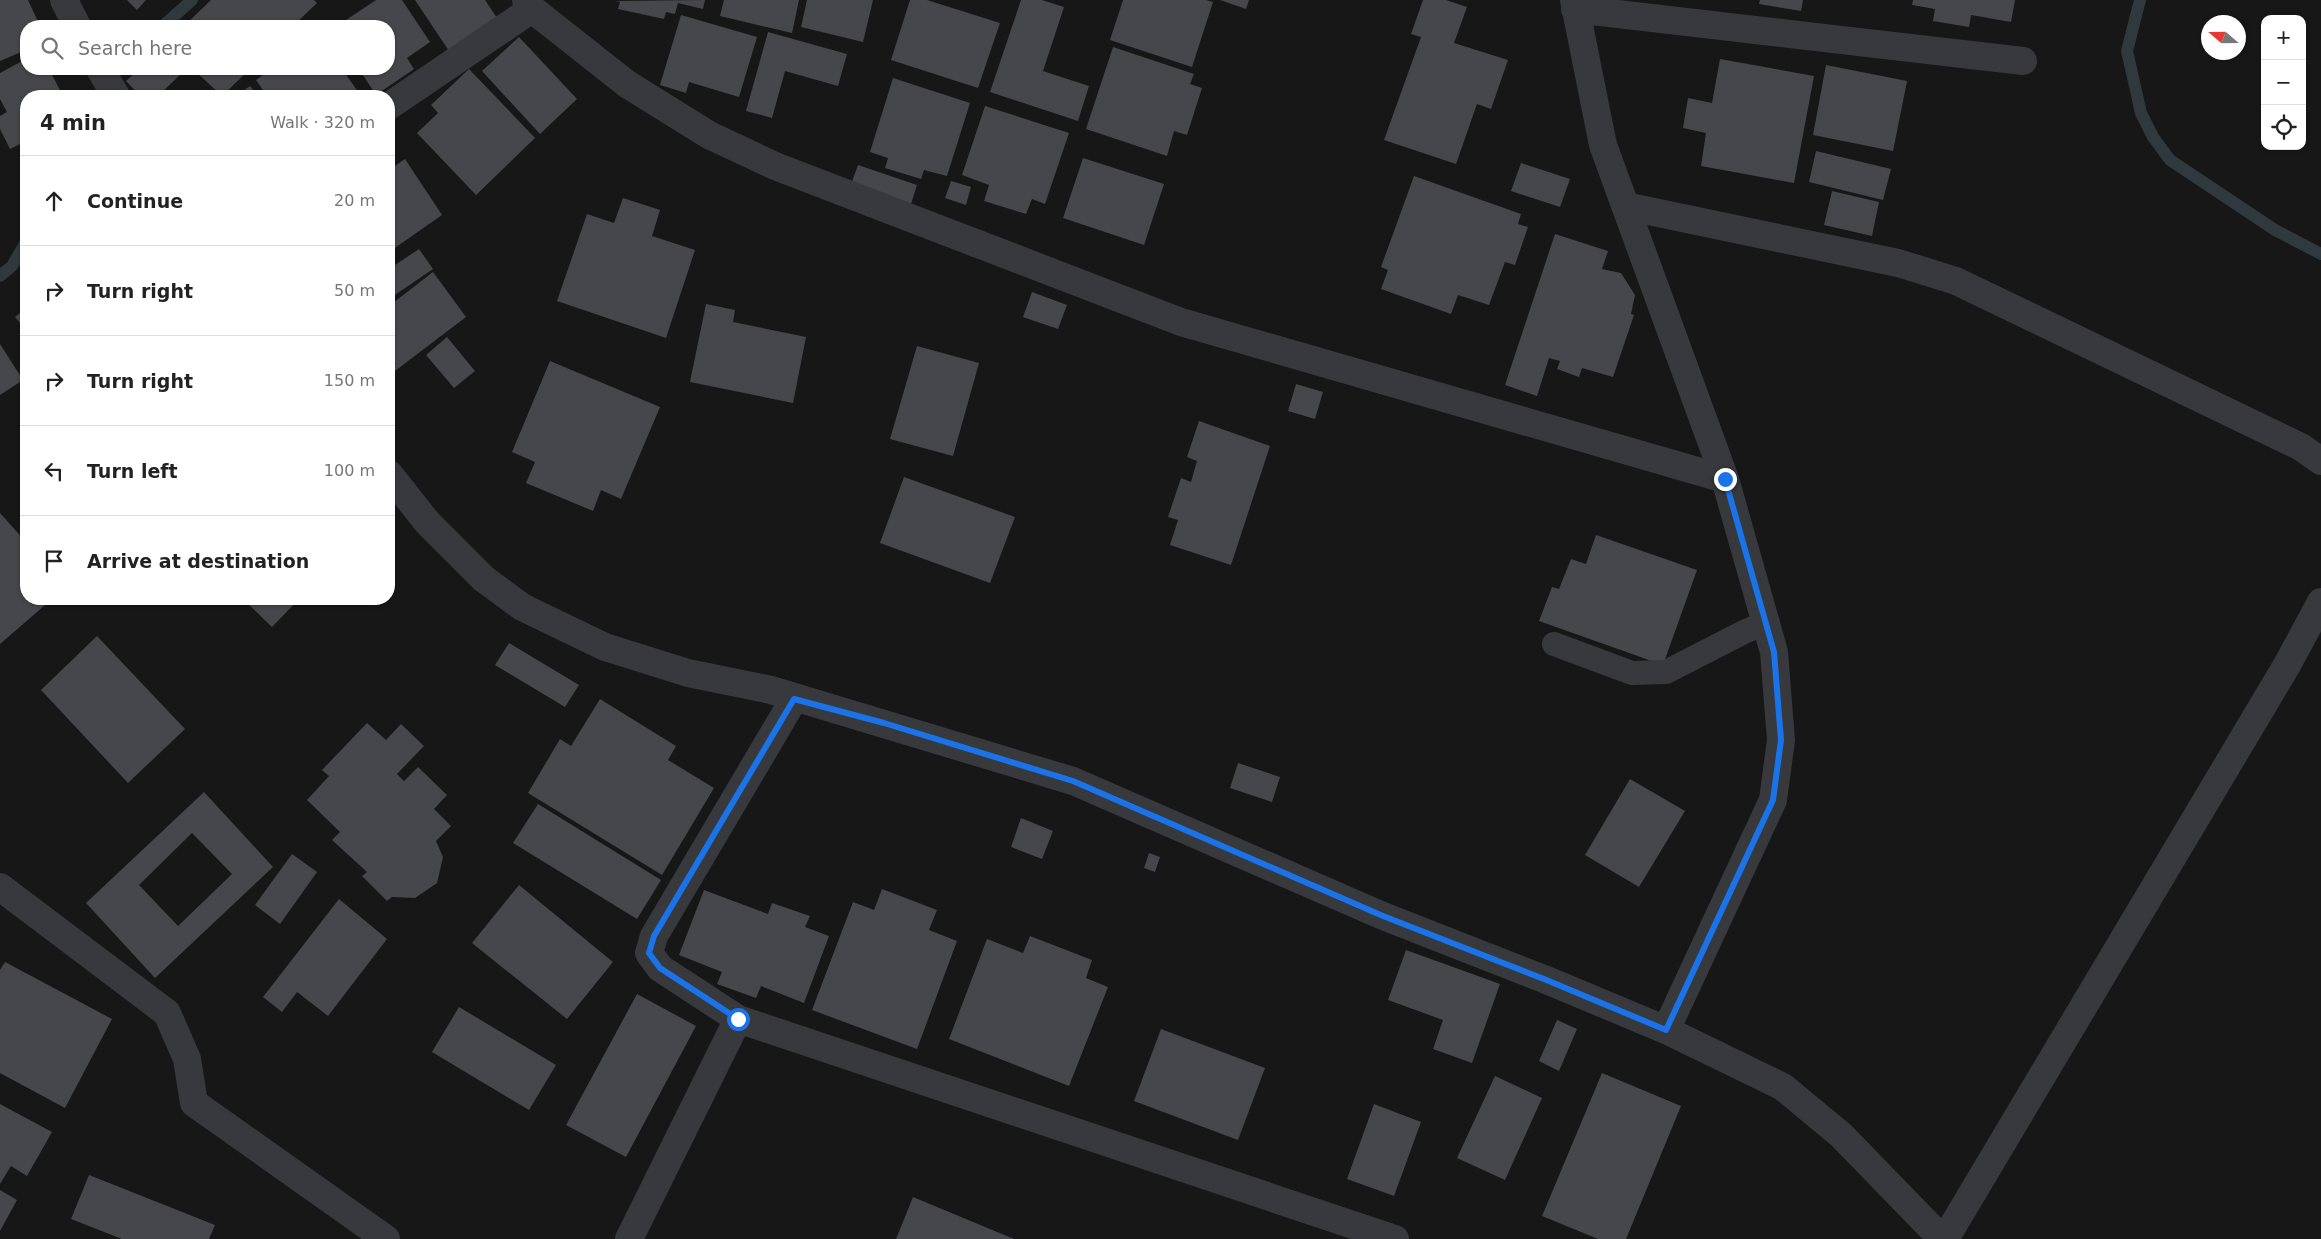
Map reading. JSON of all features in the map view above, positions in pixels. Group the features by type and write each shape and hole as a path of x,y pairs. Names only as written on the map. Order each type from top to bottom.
{"street":[{"path":"64,0 74,20"},
{"path":"395,102 529,4 627,84 709,135 775,166 1181,322 1725,479"},
{"path":"1666,1030 1773,800 1781,740 1774,652 1725,479 1602,146 1574,4 2023,61"},
{"path":"104,75 112,90"},
{"path":"1625,206 1898,263 1956,281 2301,447 2321,461"},
{"path":"395,482 427,522 484,579 522,607 604,647 688,673 770,690 794,699 884,723 1073,781 1383,916 1544,979 1666,1030 1783,1087 1841,1134 1943,1239 2287,665 2321,602"},
{"path":"794,699 654,936 649,953 660,968 738,1019 1395,1239"},
{"path":"0,887 167,1013 187,1059 194,1103 386,1239"},
{"path":"629,1239 738,1019"}],"lane":[{"path":"1554,644 1632,673 1666,672 1746,631 1766,623"}],"building":[{"path":"0,0 28,0 37,20 20,20 20,53 0,61"},
{"path":"127,0 146,0 137,10"},
{"path":"211,0 314,0 317,3 299,20 190,20"},
{"path":"376,0 402,0 430,42 407,58 414,69 383,90 373,90 363,75 395,75 395,20 346,20"},
{"path":"415,0 485,0 499,21 451,54"},
{"path":"705,0 703,9 678,3 675,14 666,12 664,19 618,9 620,2 616,1"},
{"path":"724,0 799,0 792,33 720,16"},
{"path":"807,0 873,0 863,42 801,27"},
{"path":"910,0 927,0 1000,23 978,88 891,60"},
{"path":"1021,0 1042,0 1064,7 1043,71 1089,86 1078,121 990,92"},
{"path":"1123,0 1206,0 1213,2 1192,67 1110,40"},
{"path":"1220,0 1249,0 1246,9"},
{"path":"1423,0 1446,0 1467,7 1454,43 1508,60 1491,109 1477,104 1456,164 1384,140 1421,37 1411,34"},
{"path":"1760,0 1803,0 1801,11 1759,4"},
{"path":"1913,0 2015,0 2011,22 1971,15 1969,27 1933,21 1935,9 1912,5"},
{"path":"681,15 757,37 739,97 689,82 686,93 660,85"},
{"path":"768,32 847,54 838,86 785,71 772,118 746,111"},
{"path":"519,37 577,99 540,134 482,71"},
{"path":"1113,47 1194,74 1190,84 1202,88 1187,135 1174,131 1167,156 1086,129"},
{"path":"1720,59 1814,76 1794,183 1701,166 1706,133 1683,128 1688,98 1712,103"},
{"path":"20,62 20,75 52,75 60,90 20,90 20,144 10,149 0,129 0,116 7,112 0,99 0,73"},
{"path":"1826,65 1907,81 1893,151 1813,135"},
{"path":"469,69 535,138 476,195 417,133 438,113 431,105"},
{"path":"132,75 180,75 164,90 134,90 126,81"},
{"path":"199,75 244,75 228,90 216,90"},
{"path":"263,75 346,75 357,90 263,90 256,80"},
{"path":"893,78 970,103 947,176 924,170 921,179 885,168 888,158 870,152"},
{"path":"250,86 253,90 244,90"},
{"path":"985,106 1069,133 1045,204 1032,199 1026,214 984,201 989,185 962,175"},
{"path":"1816,151 1891,169 1883,200 1809,182"},
{"path":"1083,158 1164,184 1144,245 1063,218"},
{"path":"405,159 442,215 395,248 395,166"},
{"path":"1521,163 1570,179 1560,207 1511,191"},
{"path":"858,165 917,185 910,207 850,187"},
{"path":"1414,176 1521,214 1518,224 1528,227 1515,265 1505,262 1489,305 1458,295 1451,314 1381,289 1388,270 1381,267"},
{"path":"951,181 971,187 966,205 945,198"},
{"path":"1832,191 1879,202 1872,236 1824,225"},
{"path":"623,198 660,210 652,236 695,250 666,338 557,301 587,214 614,223"},
{"path":"1555,234 1608,251 1602,269 1621,273 1635,295 1631,314 1634,315 1613,377 1582,368 1579,377 1557,369 1560,361 1549,358 1537,396 1505,385"},
{"path":"419,249 433,269 395,295 395,265"},
{"path":"433,272 466,317 395,371 395,301"},
{"path":"1032,292 1067,305 1058,329 1023,317"},
{"path":"706,304 735,310 733,322 806,337 793,403 690,382"},
{"path":"20,313 20,323 15,317"},
{"path":"447,337 475,371 454,388 426,355"},
{"path":"0,344 20,375 20,382 0,395"},
{"path":"917,346 979,363 953,456 890,439"},
{"path":"550,361 660,407 621,499 601,490 593,511 526,483 535,462 512,452"},
{"path":"1296,384 1323,392 1315,419 1288,411"},
{"path":"1199,421 1270,446 1231,565 1170,545 1178,520 1168,517 1181,478 1191,482 1197,461 1187,457"},
{"path":"904,477 1015,517 990,583 880,543"},
{"path":"0,513 20,535 20,605 45,605 0,644"},
{"path":"1596,535 1697,570 1663,665 1539,621 1552,587 1559,589 1571,559 1586,564"},
{"path":"249,605 293,605 272,627"},
{"path":"97,636 185,729 128,783 41,690"},
{"path":"509,643 579,685 565,707 495,665"},
{"path":"600,699 676,746 668,760 714,788 662,875 528,793 560,739 571,746"},
{"path":"367,723 386,740 401,724 424,746 397,774 404,781 418,767 447,795 434,809 451,826 436,841 443,857 437,883 415,898 392,897 387,901 362,876 367,872 332,840 340,832 307,800 329,776 322,770"},
{"path":"1238,763 1280,777 1272,802 1230,788"},
{"path":"1630,779 1685,811 1639,887 1585,855"},
{"path":"204,792 273,867 155,978 86,903","holes":["192,833 232,874 178,926 139,885"]},
{"path":"538,804 661,880 637,919 513,843"},
{"path":"1021,818 1053,831 1042,859 1011,847"},
{"path":"1149,853 1160,857 1155,872 1144,868"},
{"path":"292,854 317,872 280,924 255,905"},
{"path":"519,885 613,962 567,1019 472,943"},
{"path":"882,889 937,910 929,930 957,941 917,1049 812,1010 853,902 874,910"},
{"path":"704,890 768,914 772,903 810,916 805,927 829,936 804,1003 761,986 756,998 717,984 722,972 679,955"},
{"path":"339,899 387,939 328,1016 297,992 282,1012 263,997"},
{"path":"1030,936 1092,960 1086,978 1108,987 1069,1086 949,1039 987,939 1023,953"},
{"path":"1406,950 1500,984 1472,1063 1433,1049 1443,1020 1388,1000"},
{"path":"5,962 112,1019 65,1108 0,1073 0,970"},
{"path":"637,994 696,1026 626,1157 566,1125"},
{"path":"459,1007 556,1065 529,1110 432,1052"},
{"path":"1557,1020 1577,1029 1559,1071 1539,1061"},
{"path":"1161,1029 1265,1068 1238,1140 1134,1101"},
{"path":"1602,1073 1681,1106 1626,1239 1598,1239 1542,1216"},
{"path":"1495,1076 1542,1098 1505,1180 1457,1158"},
{"path":"0,1104 52,1132 27,1176 11,1166 0,1184"},
{"path":"1374,1104 1421,1122 1394,1196 1347,1179"},
{"path":"89,1175 215,1225 209,1239 122,1239 71,1219"},
{"path":"0,1190 17,1200 0,1231"},
{"path":"913,1197 1014,1239 896,1239"}],"waterway":[{"path":"170,20 192,0"},
{"path":"2140,0 2127,51 2141,113 2153,137 2170,160 2275,230 2321,254"},
{"path":"0,276 12,266 20,252"}],"route":[{"path":"738,1019 660,968 649,953 654,936 794,699 884,723 1073,781 1383,916 1544,979 1666,1030 1773,800 1781,740 1774,652 1725,479"}]}
